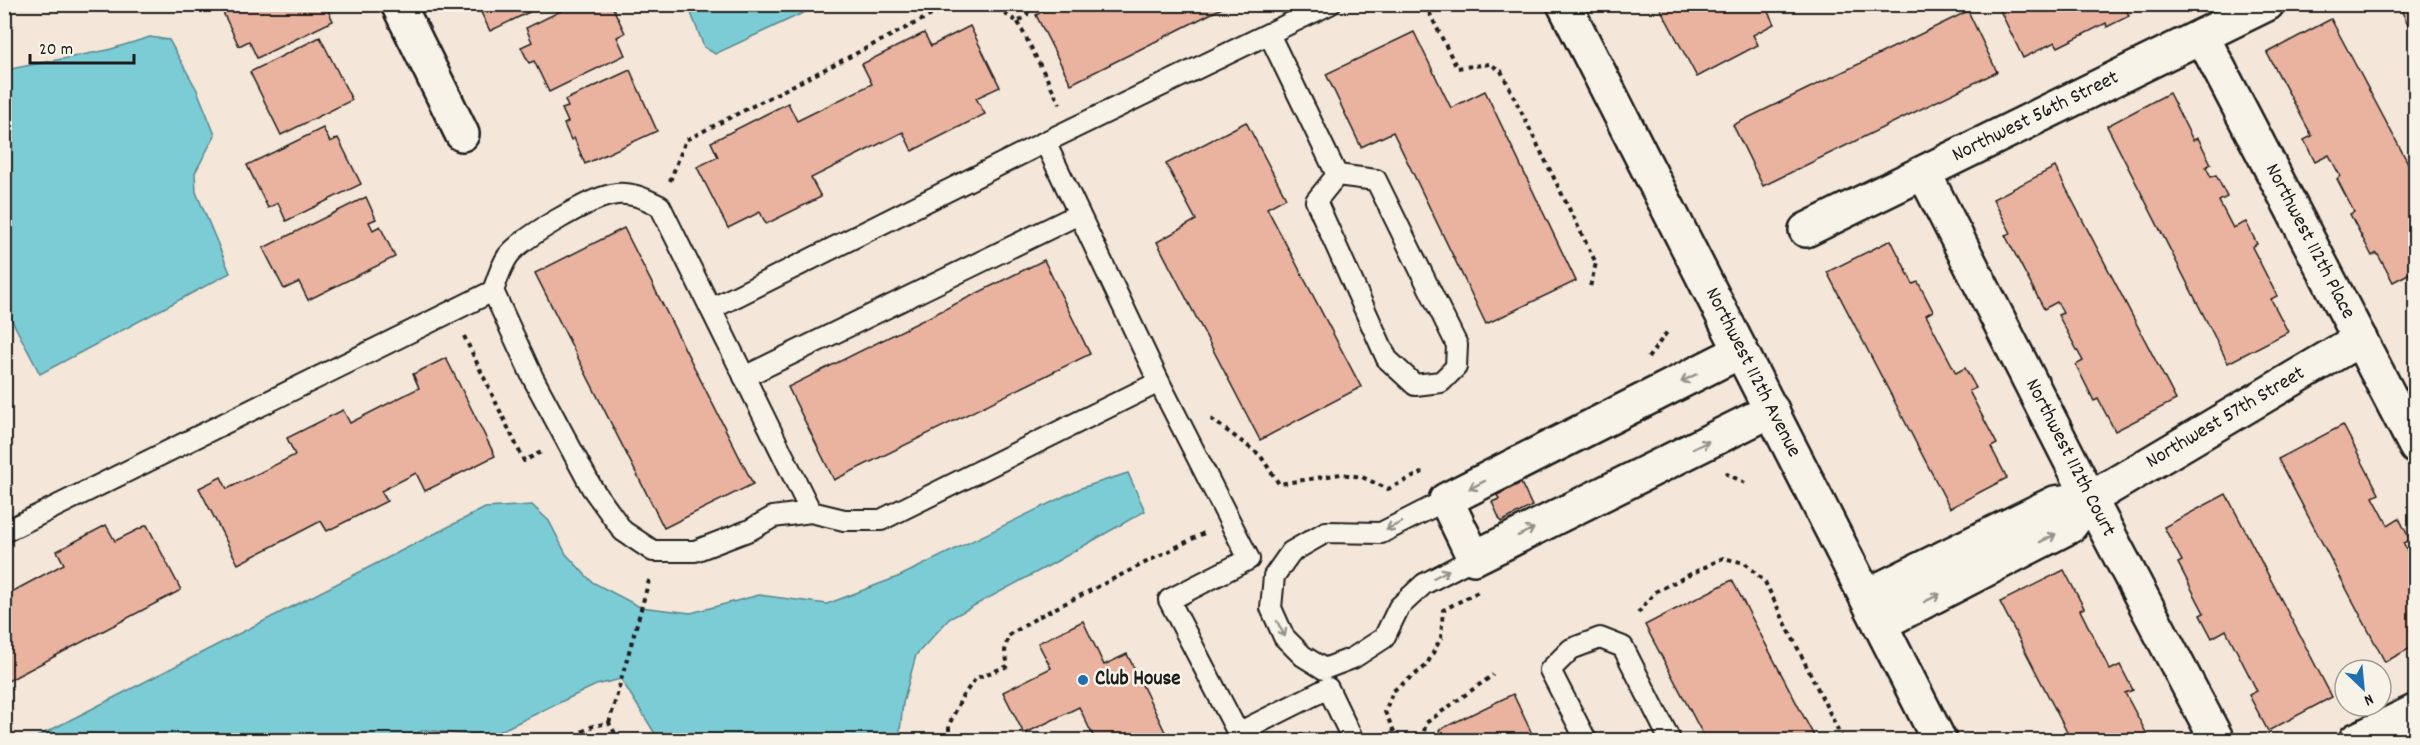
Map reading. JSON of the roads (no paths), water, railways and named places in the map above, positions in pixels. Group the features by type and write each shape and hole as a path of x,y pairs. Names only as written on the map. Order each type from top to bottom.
{"street":[{"path":"398,4 462,134"},
{"name":"Northwest 112th Avenue","path":"1564,4 1940,741"},
{"name":"Northwest 56th Street","path":"1806,230 2267,4"},
{"name":"Northwest 112th Place","path":"2202,36 2415,447"},
{"name":"Northwest 112th Court","path":"1924,172 2090,499 2217,741"},
{"name":"Northwest 57th Street","path":"2090,499 2360,339"},
{"path":"1741,351 1446,500 1474,558 1772,410"},
{"path":"1873,610 1989,552 2070,526 2090,499"},
{"path":"2356,741 2415,711"}],"lane":[{"path":"711,309 1072,128 1330,4"},
{"path":"1269,34 1337,174"},
{"path":"1045,142 1159,382 1249,559 1274,576"},
{"path":"1337,174 1376,180 1457,345 1456,367 1441,382 1415,386 1387,359 1316,201 1337,174"},
{"path":"4,532 493,291 508,256 538,232 572,212 611,195 639,195 660,206 811,512"},
{"path":"744,377 1079,214"},
{"path":"493,291 533,378 592,488 624,531 653,551 695,551 750,530 773,517 811,512 844,520 881,520 1159,382"},
{"path":"1353,741 1326,678 1284,637 1271,608 1274,576 1291,552 1326,532 1382,532 1446,500"},
{"path":"1249,559 1169,600 1238,733 1326,678 1384,638 1399,607 1424,584 1474,558"},
{"path":"1586,741 1550,670 1571,649 1600,638 1623,647 1670,741"}],"water":[{"path":"688,5 820,5 715,54 704,47"},
{"path":"150,37 169,40 197,90 215,135 195,173 196,192 230,273 40,374 5,307 5,70 108,50"},
{"path":"1128,473 1145,511 949,619 916,655 903,703 899,740 659,740 621,679 596,685 492,735 425,730 396,740 31,740 485,508 532,505 549,521 566,554 592,582 640,607 691,613 759,595 827,604 900,576 1081,488"}],"place":[{"name":"Club House","path":"1083,680"}]}
